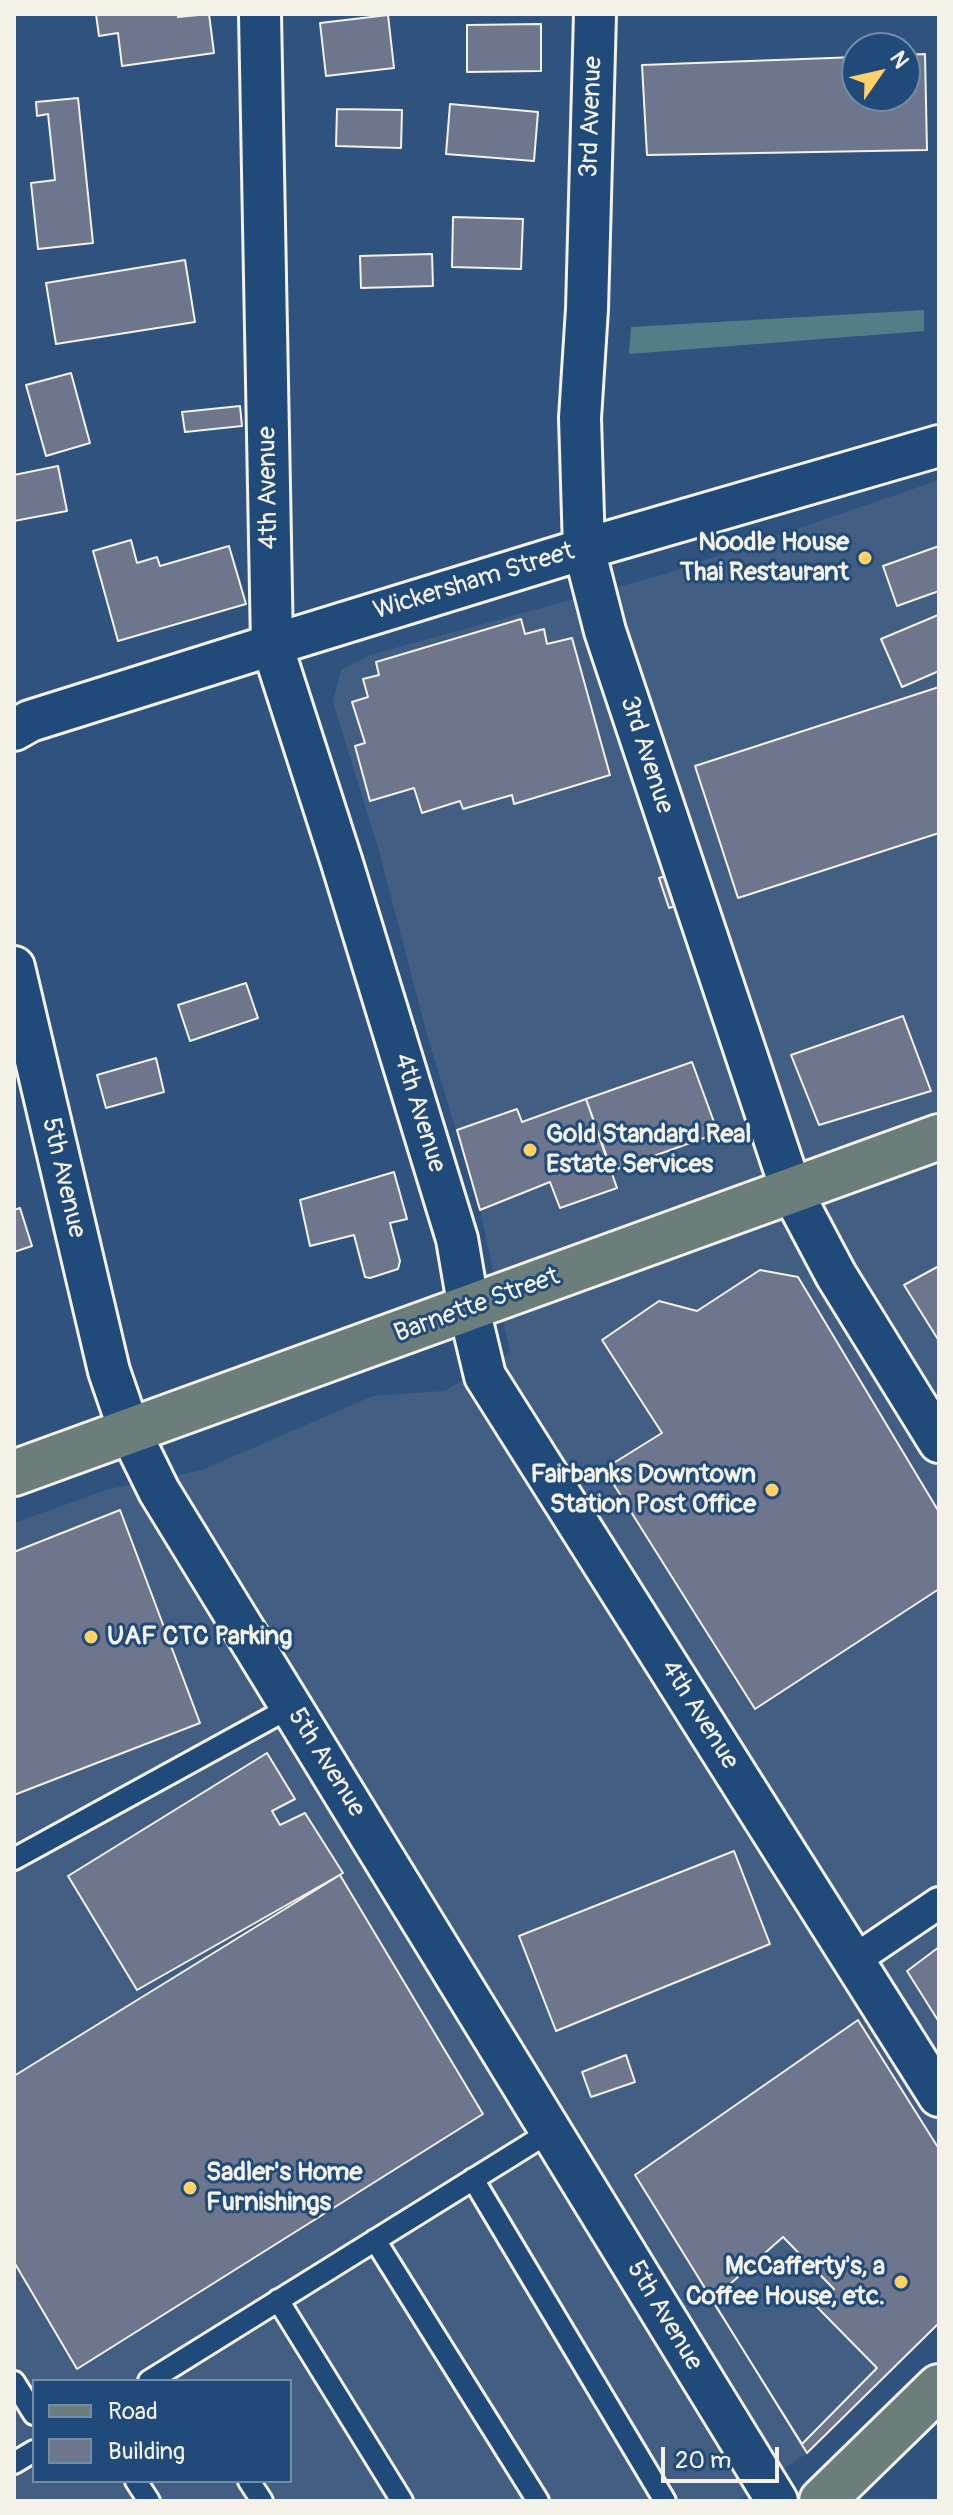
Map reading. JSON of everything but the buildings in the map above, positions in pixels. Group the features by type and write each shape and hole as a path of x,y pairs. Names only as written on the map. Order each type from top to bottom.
{"main road":[{"name":"Barnette Street","path":"14,1473 939,1137"},
{"path":"822,2501 939,2387"}],"street":[{"name":"4th Avenue","path":"260,14 272,645 457,1239 485,1376 939,2096"},
{"name":"3rd Avenue","path":"595,14 587,309 580,418 584,549 605,631 792,1192 836,1275 939,1442"},
{"name":"Wickersham Street","path":"14,730 30,721 584,549 939,446"},
{"name":"5th Avenue","path":"14,967 109,1371 130,1432 159,1491 777,2501"},
{"path":"853,1961 939,1903"}],"lane":[{"path":"14,1859 291,1707"},
{"path":"156,2379 179,2373 278,2300 551,2131"},
{"path":"473,2179 665,2501"},
{"path":"375,2240 538,2501"},
{"path":"278,2300 402,2501"},
{"path":"14,2382 32,2411"},
{"path":"14,2463 32,2452"},
{"path":"137,2483 149,2501"},
{"path":"250,2483 262,2501"}],"shaded area":[{"path":"939,480 939,2323 807,2453 736,2501 14,2501 14,1523 109,1489 202,1470 373,1396 444,1391 510,1353 480,1210 426,1031 379,851 333,702 341,670 370,655 665,574"}],"green space":[{"path":"924,310 924,331 629,354 631,327"}],"place":[{"name":"Noodle House Thai Restaurant","path":"865,558"},
{"name":"Gold Standard Real Estate Services","path":"530,1150"},
{"name":"Fairbanks Downtown Station Post Office","path":"772,1490"},
{"name":"UAF CTC Parking","path":"91,1637"},
{"name":"Sadler's Home Furnishings","path":"190,2188"},
{"name":"McCafferty's, a Coffee House, etc.","path":"901,2282"}]}
